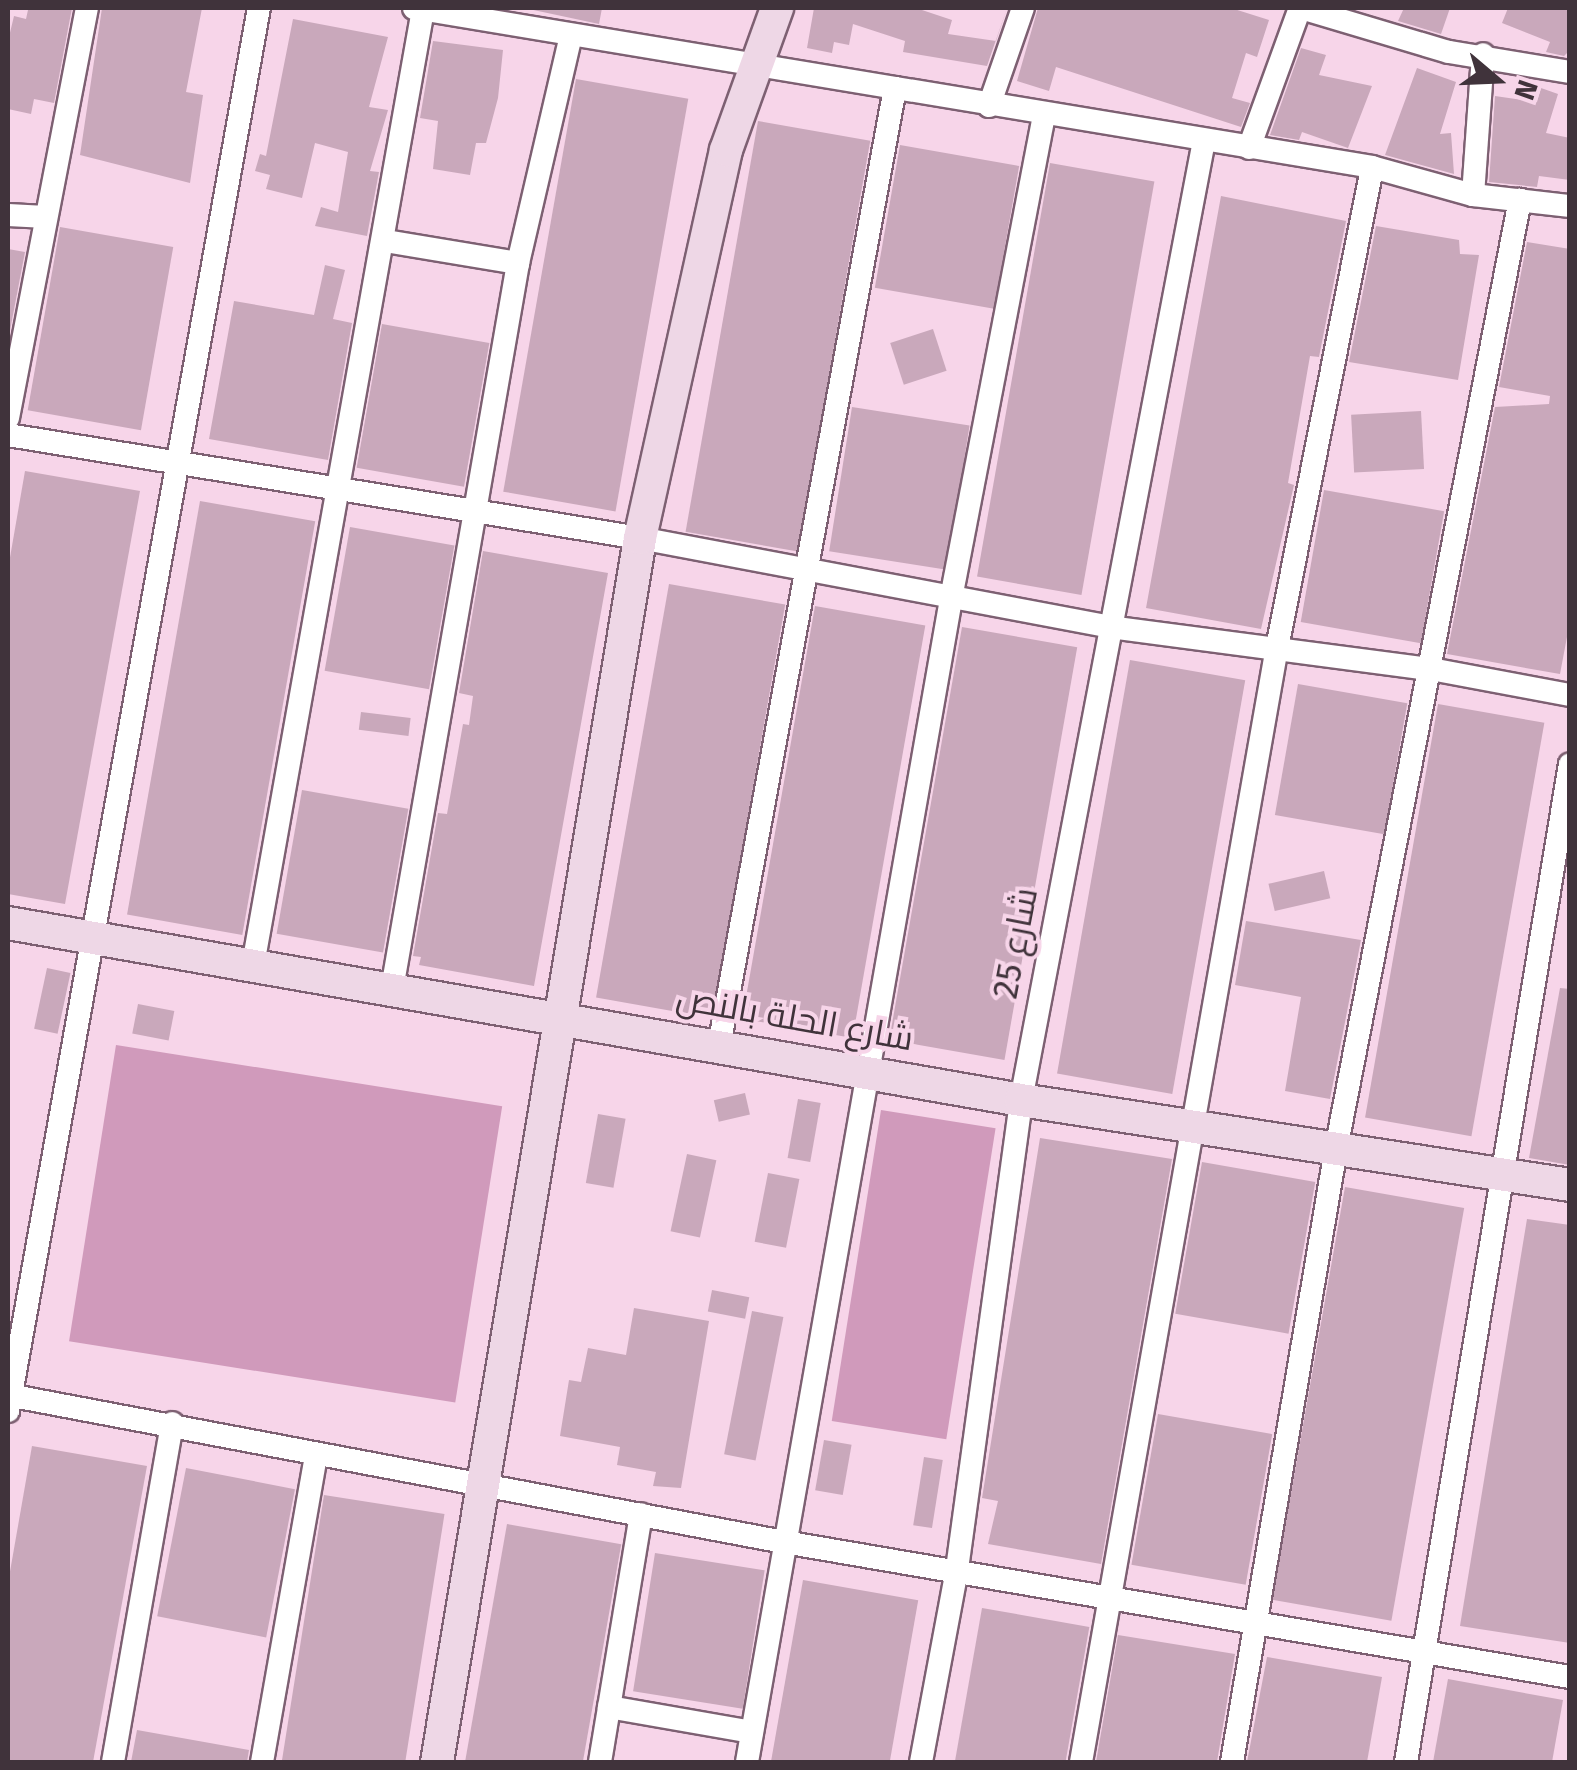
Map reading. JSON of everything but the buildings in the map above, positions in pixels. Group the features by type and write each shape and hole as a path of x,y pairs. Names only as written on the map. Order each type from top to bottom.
{"street":[{"path":"8,418 87,8"},
{"path":"258,8 8,1401 172,1424 784,1542 1570,1677"},
{"path":"253,966 334,489 385,240 418,8 545,19 571,36 1372,167 1473,194 1570,206"},
{"path":"437,1762 479,1484 640,538 726,150 777,8"},
{"path":"989,106 1023,8"},
{"path":"1248,148 1300,8 1448,52 1483,54 1570,72"},
{"path":"392,989 518,263 571,36"},
{"path":"1473,194 1483,54"},
{"path":"719,1046 894,88"},
{"path":"748,1762 952,593 1044,116"},
{"name":"شارع 25","path":"921,1762 957,1569 1021,1100 1204,142"},
{"path":"1081,1762 1276,654 1372,167"},
{"path":"1232,1762 1336,1149 1520,200"},
{"path":"8,215 46,217"},
{"path":"385,240 518,263"},
{"path":"8,435 640,538 952,593 1110,627 1276,654 1430,669 1570,695"},
{"path":"1406,1762 1570,764"},
{"name":"شارع الحلة بالنص","path":"8,923 1021,1100 1570,1186"},
{"path":"114,1762 172,1424"},
{"path":"262,1762 316,1454"},
{"path":"600,1762 641,1514"},
{"path":"609,1707 752,1732"}],"shaded area":[{"path":"116,1045 502,1106 455,1402 69,1341"},
{"path":"881,1110 996,1128 946,1439 832,1421"}]}
